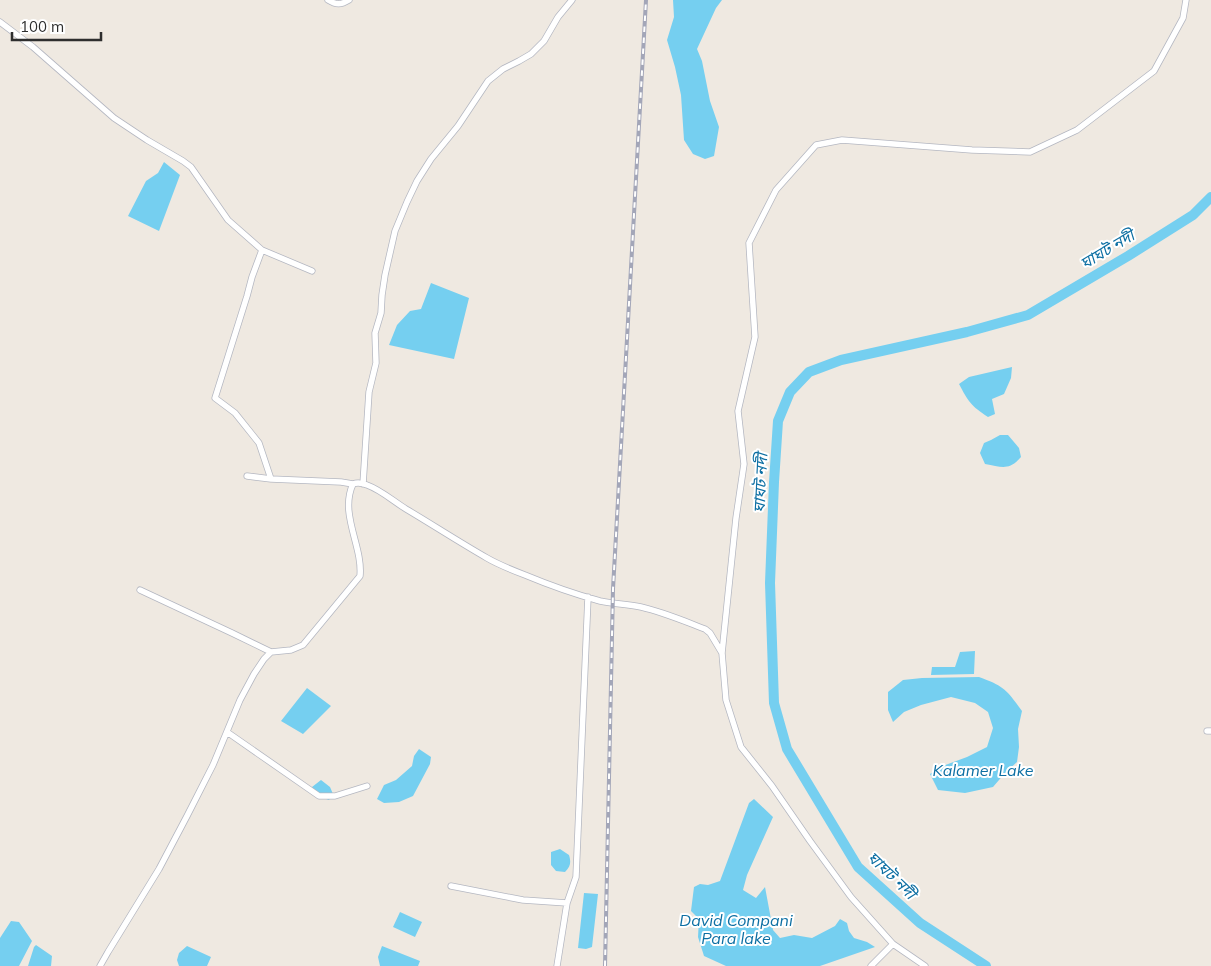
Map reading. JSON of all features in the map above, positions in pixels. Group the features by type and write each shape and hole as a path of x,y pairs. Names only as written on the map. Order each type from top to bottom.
{"street":[{"path":"328,0 338,5 344,4 349,0"},
{"path":"363,484 369,392 376,363 375,333 381,313 385,276 396,231 407,202 417,181 431,159 458,126 488,82 503,69 531,54 544,41 558,17 572,0"},
{"path":"925,966 893,944 851,897 772,786 741,747 726,700 722,653 736,518 744,464 738,411 755,338 749,243 776,190 816,145 842,140 972,150 1030,152 1078,130 1154,71 1183,18 1186,0"},
{"path":"0,22 33,47 114,118 190,167 228,220 262,250 312,271"},
{"path":"262,250 215,398 235,413 260,443 271,480"},
{"path":"247,476 271,480 353,484 358,482 380,492 490,560 554,587 613,603 639,606 706,629 722,653"},
{"path":"140,590 271,652 292,650 303,645 360,576 349,504 353,484"},
{"path":"557,966 567,903 576,877 588,597"},
{"path":"100,966 159,869 213,765 240,700 254,674 271,652"},
{"path":"227,732 319,796 335,796 367,786"},
{"path":"451,886 523,900 567,903"},
{"path":"870,966 893,944"}],"water":[{"path":"673,0 722,0 716,8 697,49 702,61 710,101 719,127 714,156 705,159 693,154 684,140 681,95 667,40 674,17"},
{"path":"164,162 180,175 159,231 128,216 146,181 158,173"},
{"path":"431,283 469,298 454,359 389,345 397,325 410,311 421,309"},
{"path":"1012,367 1011,378 1004,394 992,399 995,414 988,417 970,403 959,384 969,377"},
{"path":"1000,435 1008,435 1019,448 1021,457 1013,464 1005,467 985,464 980,453 984,443"},
{"path":"975,651 974,674 931,675 932,667 955,667 960,652"},
{"name":"Kalamer Lake","path":"979,677 994,683 1004,690 1022,711 1018,729 1019,747 1017,762 993,787 965,793 938,790 930,774 940,767 987,747 993,728 988,712 975,703 951,697 904,712 893,722 888,710 888,692 903,680"},
{"path":"307,688 331,706 303,734 281,721"},
{"path":"419,749 431,757 430,764 413,796 399,802 384,803 377,799 384,785 396,780 412,766 414,756"},
{"path":"321,780 330,787 333,794 329,800 315,795 312,787"},
{"name":"David Compani Para lake","path":"754,799 773,817 747,875 743,890 756,898 765,887 773,930 780,938 794,935 812,938 835,926 840,919 847,923 849,931 854,938 875,947 820,966 726,966 704,956 698,937 699,919 691,911 694,887 700,884 708,885 720,881 749,803"},
{"path":"560,849 570,857 569,866 565,872 556,871 551,865 551,852"},
{"path":"584,893 598,894 592,947 586,949 578,948"},
{"path":"400,912 422,922 415,937 393,927"},
{"path":"11,921 19,922 32,941 19,966 0,966 0,938"},
{"path":"36,945 52,956 51,966 28,966"},
{"path":"187,946 211,957 207,966 179,966 177,960 179,953"},
{"path":"382,946 420,961 418,966 380,966 378,957"}],"waterway":[{"name":"ঘাঘট নদী","path":"986,966 920,923 858,867 787,749 774,703 770,583 778,421 790,392 809,372 841,360 967,332 1028,315 1193,215 1211,197"}],"railway":[{"path":"605,966 613,589 646,0"}]}
